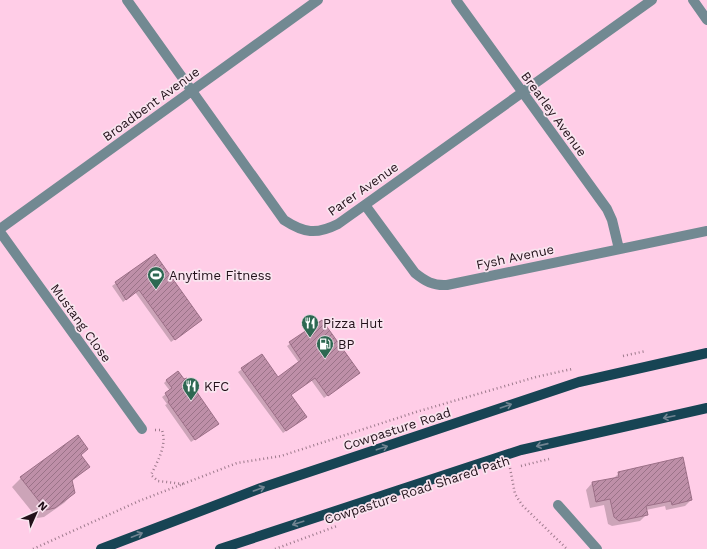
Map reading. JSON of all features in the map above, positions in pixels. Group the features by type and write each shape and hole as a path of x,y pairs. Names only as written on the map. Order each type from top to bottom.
{"main road":[{"name":"Cowpasture Road","path":"101,549 261,488 566,386 707,353"},
{"path":"220,549 521,450 707,408"}],"street":[{"name":"Parer Avenue","path":"127,0 284,220 297,228 312,232 326,230 338,224 652,0"},
{"name":"Broadbent Avenue","path":"0,231 318,0"},
{"name":"Brearley Avenue","path":"456,0 607,209 612,220 619,249"},
{"path":"693,0 707,20"},
{"name":"Fysh Avenue","path":"365,205 415,273 425,281 438,286 707,230"},
{"name":"Mustang Close","path":"0,231 142,429"},
{"path":"558,505 597,549"}],"path":[{"path":"621,357 651,350"},
{"path":"33,549 139,501 237,463 281,456 416,412 536,377 574,368"},
{"path":"142,429 162,430 164,438 163,447 151,475 158,481 184,484"},
{"name":"Cowpasture Road Shared Path","path":"518,467 554,458"},
{"name":"Cowpasture Road Shared Path","path":"503,470 510,468 515,494 522,505 567,549"},
{"name":"Cowpasture Road Shared Path","path":"275,549 341,525"}],"building":[{"path":"155,254 202,320 175,340 139,290 126,300 115,282"},
{"path":"322,320 360,373 328,396 315,378 291,395 307,417 286,431 241,368 262,354 278,377 301,360 289,342"},
{"path":"178,371 184,379 187,378 219,424 195,440 168,402 169,400 165,393 172,388 166,380"},
{"path":"78,435 88,449 81,455 90,467 72,480 75,493 55,508 46,510 20,477"},
{"path":"683,457 692,500 672,505 671,501 646,506 648,515 619,521 614,517 610,499 596,502 592,482 619,477 618,472"}],"place":[{"name":"Anytime Fitness","path":"156,290"},
{"name":"Pizza Hut","path":"310,338"},
{"name":"BP","path":"325,359"},
{"name":"KFC","path":"191,401"}]}
